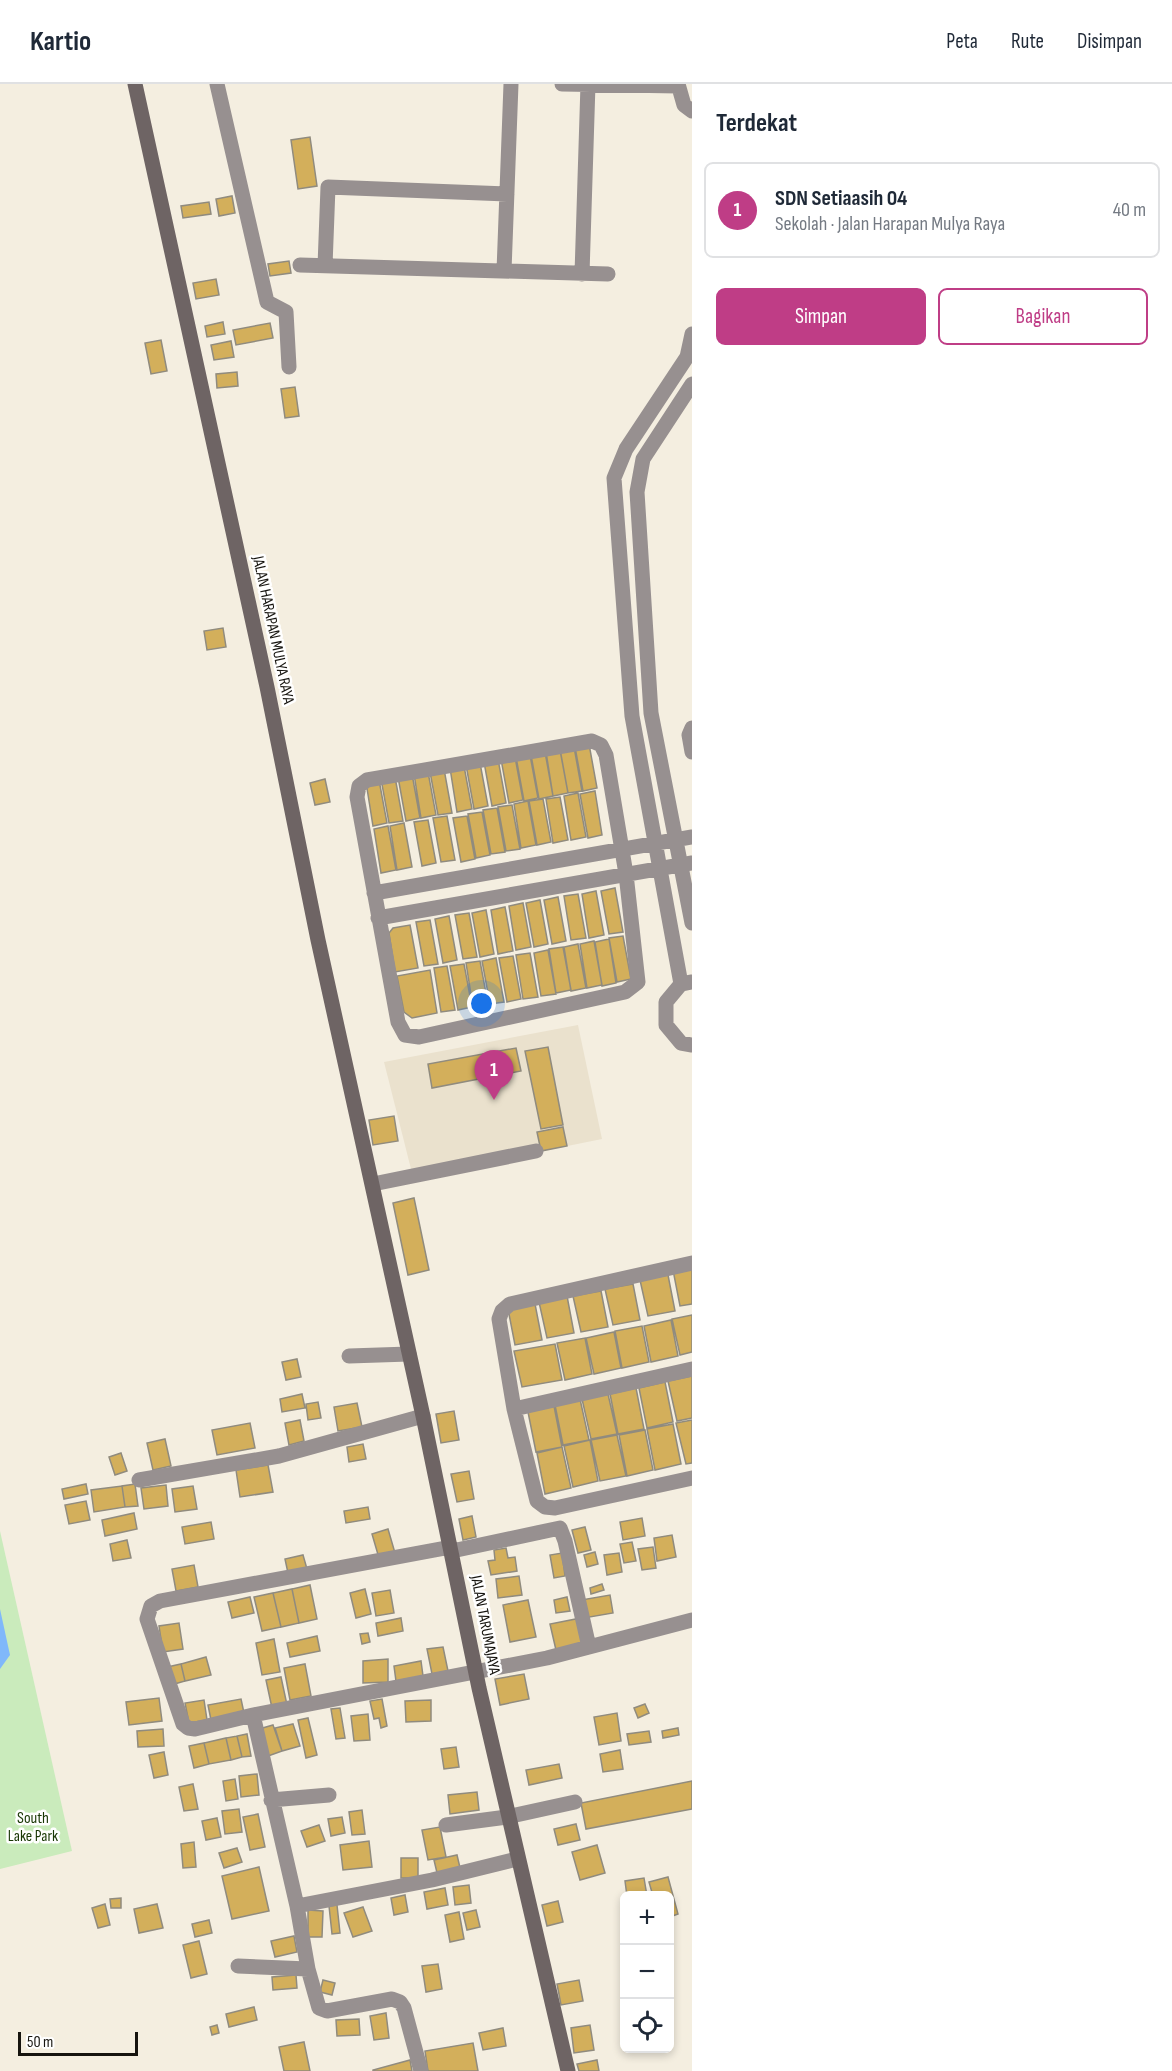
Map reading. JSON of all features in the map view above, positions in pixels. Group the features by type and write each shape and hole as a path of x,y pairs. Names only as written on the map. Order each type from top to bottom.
{"street":[{"name":"JALAN HARAPAN MULYA RAYA","path":"135,84 267,687 318,940 373,1184"},
{"path":"218,84 267,302 286,312 289,367"},
{"path":"504,271 511,84"},
{"path":"562,84 678,85 684,105 692,111"},
{"path":"582,274 588,84"},
{"path":"325,266 328,187 507,194"},
{"path":"300,265 608,274"},
{"path":"692,334 687,357 626,449 614,478 632,716 658,869 686,983 666,1002 666,1025 681,1043 692,1045"},
{"path":"692,384 643,459 637,492 651,713 674,840 686,864 692,923"},
{"path":"632,716 651,713"},
{"path":"692,728 689,735 692,752"},
{"path":"592,741 602,745 606,755 626,874 638,982 625,992 419,1037 405,1035 398,1022 378,918 357,796 359,786 367,780 592,741"},
{"path":"374,893 692,837"},
{"path":"378,918 686,864"},
{"path":"373,1184 536,1151"},
{"name":"JALAN TARUMAJAYA","path":"373,1184 402,1353 420,1418 475,1671 506,1817 511,1860 568,2071"},
{"path":"692,1263 510,1304 502,1311 500,1319 514,1409 537,1501 545,1507 555,1508 692,1478"},
{"path":"349,1356 402,1353"},
{"path":"514,1409 692,1370"},
{"path":"139,1480 279,1456 420,1418"},
{"path":"589,1647 560,1528 160,1601 151,1606 147,1619 183,1724 195,1729 253,1715 547,1658 589,1647 692,1620"},
{"path":"253,1715 297,1906 308,1969 318,2005 321,2009 392,1999 400,2002 421,2071"},
{"path":"271,1800 329,1795"},
{"path":"446,1825 506,1817 575,1802"},
{"path":"297,1906 432,1880 511,1860"},
{"path":"238,1966 308,1969"}],"shaded area":[{"path":"578,1025 602,1139 413,1177 384,1062"}],"green space":[{"name":"South Lake Park","path":"0,1531 72,1851 0,1869"}],"water":[{"path":"0,1609 10,1655 0,1669"}],"building":[{"path":"310,137 317,186 298,189 291,140"},
{"path":"232,196 235,213 219,216 216,199"},
{"path":"209,202 211,214 183,218 181,206"},
{"path":"289,261 291,273 270,276 268,264"},
{"path":"216,279 219,295 196,299 193,283"},
{"path":"223,322 225,334 207,337 205,326"},
{"path":"270,323 273,338 236,345 233,330"},
{"path":"161,340 167,371 151,374 145,343"},
{"path":"231,341 234,357 214,360 211,345"},
{"path":"237,372 238,386 217,388 216,374"},
{"path":"295,387 299,416 285,418 281,389"},
{"path":"223,628 226,647 207,650 204,631"},
{"path":"589,744 597,788 583,791 575,747"},
{"path":"574,747 582,791 568,793 560,749"},
{"path":"560,750 568,793 553,796 546,752"},
{"path":"545,752 553,796 539,799 531,755"},
{"path":"530,755 538,798 524,801 516,757"},
{"path":"515,757 523,800 509,803 501,759"},
{"path":"498,759 506,803 492,806 484,762"},
{"path":"480,763 488,806 474,809 466,765"},
{"path":"464,766 472,809 457,812 450,768"},
{"path":"444,769 452,813 438,815 430,772"},
{"path":"428,772 436,815 421,818 414,774"},
{"path":"412,774 420,818 406,821 398,777"},
{"path":"395,777 403,821 389,823 381,779"},
{"path":"325,779 330,802 315,805 310,783"},
{"path":"379,780 387,823 373,826 366,782"},
{"path":"595,791 602,835 588,838 580,794"},
{"path":"578,793 586,837 571,840 564,796"},
{"path":"560,797 568,840 553,843 546,799"},
{"path":"543,799 551,842 537,845 529,801"},
{"path":"528,801 536,845 521,848 514,804"},
{"path":"512,805 520,849 506,851 498,807"},
{"path":"497,808 505,852 491,854 483,810"},
{"path":"482,812 490,855 476,858 468,814"},
{"path":"447,816 455,860 441,862 433,818"},
{"path":"467,816 475,859 461,862 453,818"},
{"path":"428,820 436,863 422,866 414,822"},
{"path":"404,823 412,867 397,870 390,826"},
{"path":"388,826 396,870 381,873 374,829"},
{"path":"615,888 623,932 609,934 601,891"},
{"path":"596,891 604,935 589,938 582,894"},
{"path":"578,894 586,938 571,940 564,896"},
{"path":"558,897 566,941 552,944 544,900"},
{"path":"540,900 548,944 534,947 526,903"},
{"path":"523,903 531,947 516,950 509,906"},
{"path":"505,907 513,951 498,954 491,910"},
{"path":"486,910 494,954 480,957 472,913"},
{"path":"469,913 477,957 463,959 455,915"},
{"path":"449,916 457,960 443,963 435,919"},
{"path":"430,920 438,964 424,966 416,922"},
{"path":"410,925 418,968 395,972 389,933 393,928"},
{"path":"623,936 631,979 617,982 609,938"},
{"path":"609,939 616,983 602,986 595,942"},
{"path":"594,941 602,985 587,988 580,944"},
{"path":"578,944 586,988 571,991 564,947"},
{"path":"563,947 571,990 556,993 549,949"},
{"path":"548,950 556,994 541,996 534,953"},
{"path":"530,953 538,997 523,999 516,955"},
{"path":"513,956 521,999 507,1002 499,958"},
{"path":"496,958 504,1002 490,1004 482,961"},
{"path":"480,961 488,1004 473,1007 466,963"},
{"path":"464,964 472,1007 458,1010 450,966"},
{"path":"447,966 455,1010 441,1012 434,968"},
{"path":"430,970 437,1013 412,1018 404,1012 397,976"},
{"path":"548,1047 563,1125 541,1129 525,1051"},
{"path":"516,1048 521,1071 432,1088 428,1064"},
{"path":"394,1116 398,1141 373,1145 369,1120"},
{"path":"563,1127 567,1146 541,1151 537,1132"},
{"path":"414,1198 429,1270 408,1275 393,1203"},
{"path":"692,1267 692,1304 680,1306 673,1270"},
{"path":"668,1275 675,1311 648,1316 640,1280"},
{"path":"633,1284 640,1320 613,1325 605,1289"},
{"path":"601,1291 608,1327 581,1332 573,1296"},
{"path":"567,1296 574,1333 547,1338 539,1302"},
{"path":"535,1304 542,1340 515,1345 508,1309"},
{"path":"692,1315 692,1352 680,1355 672,1319"},
{"path":"671,1320 678,1356 651,1362 644,1326"},
{"path":"642,1326 649,1362 622,1368 615,1331"},
{"path":"614,1332 621,1368 594,1374 586,1338"},
{"path":"585,1338 592,1374 565,1380 557,1343"},
{"path":"555,1344 562,1380 522,1387 514,1351"},
{"path":"297,1359 301,1377 286,1380 282,1362"},
{"path":"692,1376 692,1418 677,1421 668,1381"},
{"path":"665,1382 673,1422 647,1428 639,1388"},
{"path":"636,1388 644,1429 618,1434 610,1394"},
{"path":"302,1394 305,1408 282,1412 280,1399"},
{"path":"608,1394 617,1434 591,1439 582,1399"},
{"path":"580,1399 589,1440 563,1445 555,1405"},
{"path":"318,1402 321,1418 308,1420 306,1404"},
{"path":"357,1403 362,1427 338,1431 334,1407"},
{"path":"554,1406 562,1447 536,1452 528,1412"},
{"path":"454,1411 459,1440 441,1443 436,1414"},
{"path":"300,1420 304,1441 289,1445 285,1423"},
{"path":"692,1420 692,1463 686,1464 676,1423"},
{"path":"250,1423 255,1448 217,1455 212,1430"},
{"path":"673,1424 681,1464 655,1470 647,1429"},
{"path":"645,1430 653,1470 627,1476 619,1435"},
{"path":"617,1435 626,1476 600,1481 591,1440"},
{"path":"165,1439 171,1466 153,1470 147,1443"},
{"path":"590,1440 598,1481 573,1487 564,1446"},
{"path":"363,1444 366,1459 349,1462 347,1447"},
{"path":"562,1447 571,1488 545,1494 537,1453"},
{"path":"121,1453 127,1471 115,1475 109,1457"},
{"path":"268,1465 273,1492 240,1497 236,1470"},
{"path":"469,1471 474,1499 457,1502 451,1474"},
{"path":"86,1484 88,1494 64,1499 62,1489"},
{"path":"135,1484 138,1506 125,1507 122,1486"},
{"path":"166,1485 168,1506 144,1509 141,1488"},
{"path":"122,1486 125,1507 94,1512 91,1490"},
{"path":"193,1486 197,1509 175,1512 172,1489"},
{"path":"86,1501 90,1520 69,1524 65,1505"},
{"path":"368,1507 370,1519 346,1523 344,1511"},
{"path":"134,1513 137,1529 105,1536 102,1520"},
{"path":"472,1516 476,1537 463,1540 459,1519"},
{"path":"642,1518 645,1536 623,1540 620,1522"},
{"path":"211,1522 214,1539 185,1544 182,1527"},
{"path":"585,1527 591,1550 578,1553 572,1530"},
{"path":"388,1529 395,1553 379,1558 372,1534"},
{"path":"672,1535 676,1557 657,1561 654,1538"},
{"path":"127,1540 131,1558 113,1561 110,1544"},
{"path":"632,1542 636,1561 624,1563 620,1544"},
{"path":"653,1547 656,1568 642,1570 638,1549"},
{"path":"506,1548 508,1558 515,1557 517,1571 491,1575 488,1561 495,1560 494,1550"},
{"path":"595,1552 598,1564 587,1567 584,1555"},
{"path":"562,1553 565,1576 554,1578 550,1555"},
{"path":"619,1553 622,1572 607,1575 604,1555"},
{"path":"303,1555 307,1569 288,1573 285,1559"},
{"path":"194,1565 198,1587 176,1591 172,1569"},
{"path":"519,1576 522,1595 498,1598 496,1579"},
{"path":"602,1584 604,1590 591,1594 590,1588"},
{"path":"310,1585 317,1619 299,1623 292,1589"},
{"path":"292,1589 299,1623 281,1627 273,1593"},
{"path":"365,1589 371,1614 356,1618 350,1593"},
{"path":"390,1590 394,1613 376,1616 372,1593"},
{"path":"273,1593 281,1627 262,1631 254,1597"},
{"path":"610,1595 613,1613 584,1618 581,1600"},
{"path":"250,1597 254,1613 232,1618 228,1602"},
{"path":"567,1597 570,1611 556,1613 554,1600"},
{"path":"528,1600 536,1637 510,1642 503,1605"},
{"path":"401,1618 403,1631 378,1636 376,1623"},
{"path":"581,1618 586,1644 556,1650 550,1624"},
{"path":"179,1623 183,1649 163,1652 159,1626"},
{"path":"368,1633 370,1642 362,1644 360,1634"},
{"path":"317,1636 320,1651 290,1657 287,1643"},
{"path":"274,1639 280,1672 262,1675 256,1643"},
{"path":"443,1647 448,1671 432,1674 427,1649"},
{"path":"206,1657 211,1675 185,1681 181,1664"},
{"path":"388,1659 388,1682 363,1683 363,1661"},
{"path":"421,1661 423,1676 396,1681 394,1666"},
{"path":"181,1664 185,1681 171,1685 167,1667"},
{"path":"305,1664 311,1696 290,1700 284,1668"},
{"path":"524,1674 529,1699 500,1705 495,1679"},
{"path":"281,1677 287,1705 272,1708 266,1680"},
{"path":"159,1698 162,1721 129,1725 126,1702"},
{"path":"241,1699 244,1713 211,1720 208,1705"},
{"path":"382,1699 387,1726 381,1728 379,1718 374,1719 370,1701"},
{"path":"204,1700 207,1720 189,1723 185,1703"},
{"path":"431,1700 431,1721 406,1722 405,1701"},
{"path":"645,1704 649,1713 638,1718 634,1708"},
{"path":"340,1708 345,1738 336,1739 331,1709"},
{"path":"617,1713 621,1741 599,1745 594,1717"},
{"path":"368,1714 370,1740 354,1741 351,1716"},
{"path":"308,1718 317,1755 306,1758 298,1720"},
{"path":"293,1724 300,1746 282,1751 275,1728"},
{"path":"273,1725 282,1751 268,1756 259,1729"},
{"path":"678,1728 679,1735 663,1738 662,1731"},
{"path":"163,1729 164,1746 138,1747 137,1731"},
{"path":"649,1731 651,1742 629,1745 627,1734"},
{"path":"247,1734 251,1756 242,1757 237,1736"},
{"path":"237,1736 242,1757 231,1760 226,1738"},
{"path":"226,1738 231,1760 209,1764 204,1743"},
{"path":"204,1743 209,1764 194,1768 189,1746"},
{"path":"456,1747 459,1767 444,1769 441,1749"},
{"path":"620,1750 623,1769 603,1772 600,1754"},
{"path":"164,1752 168,1775 154,1778 149,1755"},
{"path":"559,1764 562,1778 529,1785 526,1770"},
{"path":"257,1774 259,1795 241,1797 239,1776"},
{"path":"235,1779 238,1799 226,1801 223,1781"},
{"path":"692,1781 692,1809 586,1829 581,1803"},
{"path":"193,1784 198,1809 184,1811 179,1787"},
{"path":"477,1792 479,1810 450,1814 448,1795"},
{"path":"239,1809 242,1832 225,1834 222,1811"},
{"path":"362,1810 365,1834 352,1835 349,1812"},
{"path":"258,1814 265,1847 250,1850 243,1817"},
{"path":"342,1817 345,1833 331,1836 328,1819"},
{"path":"217,1818 221,1837 206,1840 202,1821"},
{"path":"576,1824 580,1840 558,1845 554,1829"},
{"path":"319,1825 325,1841 307,1847 301,1831"},
{"path":"440,1827 446,1857 428,1860 422,1830"},
{"path":"369,1841 372,1867 343,1870 340,1845"},
{"path":"194,1842 196,1867 183,1868 181,1844"},
{"path":"597,1845 605,1873 580,1880 572,1852"},
{"path":"237,1848 242,1862 224,1868 219,1853"},
{"path":"457,1855 461,1872 438,1877 434,1860"},
{"path":"401,1858 418,1858 418,1878 401,1878"},
{"path":"259,1867 269,1911 232,1919 222,1876"},
{"path":"668,1877 672,1891 652,1891 649,1882"},
{"path":"644,1878 646,1891 626,1891 625,1881"},
{"path":"469,1885 471,1903 455,1905 453,1887"},
{"path":"445,1888 448,1905 427,1909 424,1892"},
{"path":"405,1895 408,1912 394,1915 391,1898"},
{"path":"121,1898 121,1908 111,1908 110,1899"},
{"path":"674,1899 678,1914 674,1916"},
{"path":"558,1901 563,1922 547,1926 542,1905"},
{"path":"105,1904 110,1925 98,1928 92,1908"},
{"path":"157,1904 163,1928 139,1933 134,1909"},
{"path":"337,1905 340,1933 332,1934 329,1906"},
{"path":"363,1907 372,1931 353,1937 344,1913"},
{"path":"308,1910 323,1911 322,1937 308,1937"},
{"path":"476,1910 480,1927 467,1930 463,1913"},
{"path":"459,1912 464,1939 450,1942 445,1915"},
{"path":"209,1920 212,1933 195,1937 192,1924"},
{"path":"294,1936 297,1952 275,1957 271,1941"},
{"path":"199,1941 207,1974 191,1978 183,1945"},
{"path":"438,1964 442,1989 426,1992 422,1966"},
{"path":"296,1975 297,1988 273,1990 272,1977"},
{"path":"323,1980 335,1983 332,1995 320,1992"},
{"path":"579,1980 583,2001 561,2005 557,1984"},
{"path":"254,2007 257,2020 229,2027 226,2014"},
{"path":"386,2013 389,2038 374,2040 370,2016"},
{"path":"359,2019 360,2035 337,2036 336,2020"},
{"path":"217,2025 219,2033 212,2035 210,2027"},
{"path":"590,2025 594,2050 574,2053 571,2028"},
{"path":"503,2028 506,2046 483,2050 479,2033"},
{"path":"304,2042 310,2071 284,2071 279,2047"},
{"path":"473,2043 478,2071 428,2071 425,2051"},
{"path":"410,2060 412,2071 373,2071 373,2070"},
{"path":"597,2060 599,2071 579,2071 577,2064"}],"place":[{"name":"SDN Setiaasih 04","path":"494,1100"}]}
